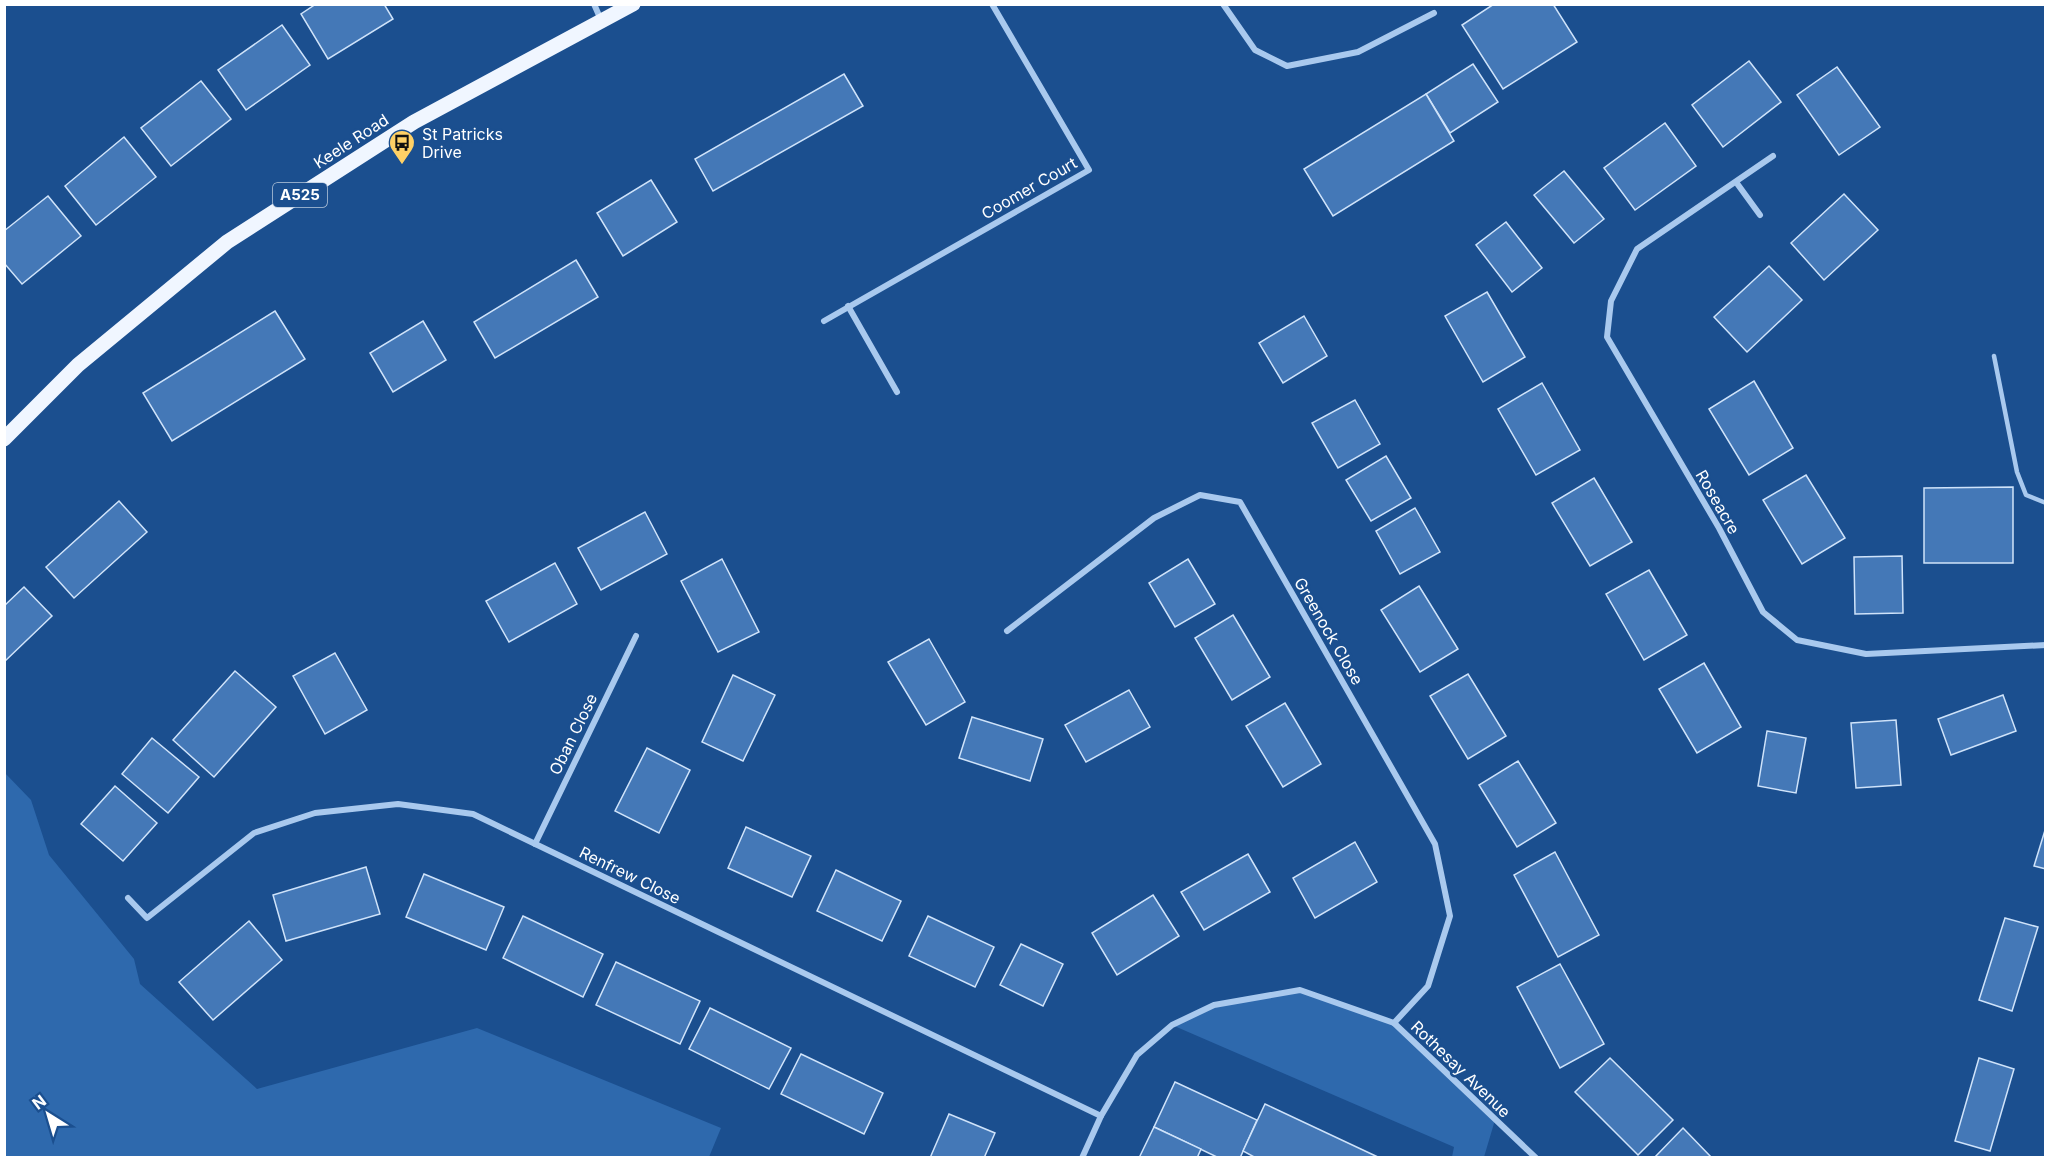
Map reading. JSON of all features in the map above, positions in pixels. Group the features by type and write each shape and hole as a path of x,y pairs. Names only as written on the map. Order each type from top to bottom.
{"main road":[{"name":"Keele Road","path":"4,439 78,365 227,242 414,122 633,4"}],"street":[{"path":"594,4 601,20"},
{"name":"Coomer Court","path":"824,321 1089,170 992,4"},
{"path":"1223,4 1255,50 1287,66 1358,52 1434,13"},
{"name":"Roseacre","path":"1773,156 1637,249 1611,301 1607,337 1719,528 1763,612 1797,640 1866,654 2046,645"},
{"path":"1736,182 1760,215"},
{"path":"848,306 897,392"},
{"name":"Greenock Close","path":"1007,632 1154,518 1200,495 1240,502 1435,844 1450,916 1428,986 1394,1023"},
{"name":"Oban Close","path":"535,844 636,636"},
{"name":"Renfrew Close","path":"128,898 147,918 254,833 315,813 398,804 473,814 1101,1116"},
{"name":"Rothesay Avenue","path":"1083,1158 1101,1116 1137,1055 1172,1025 1214,1005 1300,990 1394,1023 1536,1158"}],"lane":[{"path":"1994,356 2017,472 2026,495 2046,503"}],"shaded area":[{"path":"4,772 31,800 49,855 134,959 140,984 257,1089 477,1028 721,1128 709,1157 5,1157"},
{"path":"1300,990 1394,1023 1495,1120 1484,1157 1452,1157 1454,1147 1172,1025 1214,1005"}],"building":[{"path":"316,4 384,4 393,19 328,59 301,14"},
{"path":"1494,4 1553,4 1577,42 1503,89 1462,25"},
{"path":"282,25 310,65 246,110 218,70"},
{"path":"1749,61 1781,102 1723,147 1692,105"},
{"path":"1473,64 1498,102 1450,133 1426,94"},
{"path":"1837,67 1880,127 1839,155 1797,95"},
{"path":"844,74 863,106 713,191 695,159"},
{"path":"201,81 231,119 171,166 141,128"},
{"path":"1426,94 1454,141 1333,216 1304,169"},
{"path":"1665,123 1696,166 1635,210 1604,168"},
{"path":"124,137 156,177 96,225 65,186"},
{"path":"1564,171 1604,219 1574,243 1534,195"},
{"path":"651,180 677,222 623,256 597,213"},
{"path":"1844,194 1878,230 1824,280 1791,243"},
{"path":"48,196 81,236 22,284 4,263 4,231"},
{"path":"1506,222 1542,268 1512,292 1476,245"},
{"path":"576,260 598,297 495,358 474,322"},
{"path":"1769,266 1802,300 1747,352 1714,317"},
{"path":"1487,292 1525,357 1483,382 1445,316"},
{"path":"275,311 305,359 172,441 143,393"},
{"path":"1304,316 1327,356 1283,383 1259,343"},
{"path":"423,321 446,360 393,392 370,353"},
{"path":"1754,381 1793,448 1749,475 1709,409"},
{"path":"1542,383 1580,450 1536,475 1498,409"},
{"path":"1355,400 1380,444 1338,468 1312,423"},
{"path":"1386,456 1411,498 1371,521 1346,480"},
{"path":"1806,475 1845,538 1802,564 1763,500"},
{"path":"1594,478 1632,542 1590,566 1552,503"},
{"path":"2013,487 2013,563 1924,563 1924,488"},
{"path":"119,501 147,532 74,598 46,567"},
{"path":"1415,508 1440,552 1400,574 1376,531"},
{"path":"645,512 667,554 601,590 578,548"},
{"path":"1902,556 1903,613 1855,614 1854,557"},
{"path":"722,559 759,632 718,652 681,581"},
{"path":"1188,559 1215,604 1175,627 1149,583"},
{"path":"555,563 577,604 509,642 486,601"},
{"path":"1649,570 1687,635 1644,660 1606,594"},
{"path":"1419,586 1458,649 1420,672 1381,610"},
{"path":"24,587 52,616 4,662 4,606"},
{"path":"1233,615 1270,677 1232,700 1195,638"},
{"path":"929,639 965,702 926,725 888,662"},
{"path":"335,653 367,710 325,734 293,676"},
{"path":"1704,663 1741,727 1697,753 1659,689"},
{"path":"235,671 276,707 214,777 173,740"},
{"path":"1468,674 1506,736 1468,759 1430,696"},
{"path":"733,675 775,695 743,761 702,742"},
{"path":"1129,690 1150,727 1086,762 1065,725"},
{"path":"2003,695 2016,731 1951,755 1938,719"},
{"path":"1285,703 1321,764 1283,787 1246,726"},
{"path":"972,717 1043,739 1030,781 959,758"},
{"path":"1896,720 1901,785 1856,788 1851,723"},
{"path":"1767,731 1806,738 1796,793 1758,786"},
{"path":"152,738 199,777 168,813 122,774"},
{"path":"647,748 690,770 659,833 615,811"},
{"path":"1518,761 1556,823 1517,847 1479,785"},
{"path":"115,786 157,823 123,861 81,824"},
{"path":"746,827 811,856 792,897 728,868"},
{"path":"2046,827 2046,869 2034,866"},
{"path":"1355,842 1377,882 1315,918 1293,878"},
{"path":"1555,852 1599,935 1558,957 1514,875"},
{"path":"1248,854 1270,892 1204,930 1181,892"},
{"path":"366,867 380,914 286,941 273,895"},
{"path":"836,870 901,901 882,941 817,911"},
{"path":"424,874 504,907 486,950 406,917"},
{"path":"1153,895 1179,936 1117,975 1092,933"},
{"path":"523,916 603,954 583,997 503,958"},
{"path":"928,916 994,947 975,987 909,956"},
{"path":"2005,918 2038,927 2012,1011 1979,1000"},
{"path":"249,921 282,960 213,1020 179,982"},
{"path":"1021,944 1063,964 1043,1006 1000,985"},
{"path":"616,962 700,1001 680,1044 596,1005"},
{"path":"1560,964 1604,1044 1560,1068 1517,987"},
{"path":"710,1008 791,1048 769,1089 689,1049"},
{"path":"801,1054 883,1093 864,1134 781,1094"},
{"path":"1610,1058 1673,1120 1638,1155 1575,1092"},
{"path":"1979,1058 2014,1069 1990,1151 1955,1141"},
{"path":"1175,1082 1257,1120 1240,1158 1219,1158 1154,1127"},
{"path":"1265,1104 1380,1158 1256,1158 1243,1151"},
{"path":"949,1114 995,1133 984,1158 930,1158"},
{"path":"1154,1127 1201,1149 1197,1158 1139,1158"},
{"path":"1683,1128 1712,1158 1654,1158"}],"place":[{"name":"St Patricks Drive","path":"402,166"}]}
